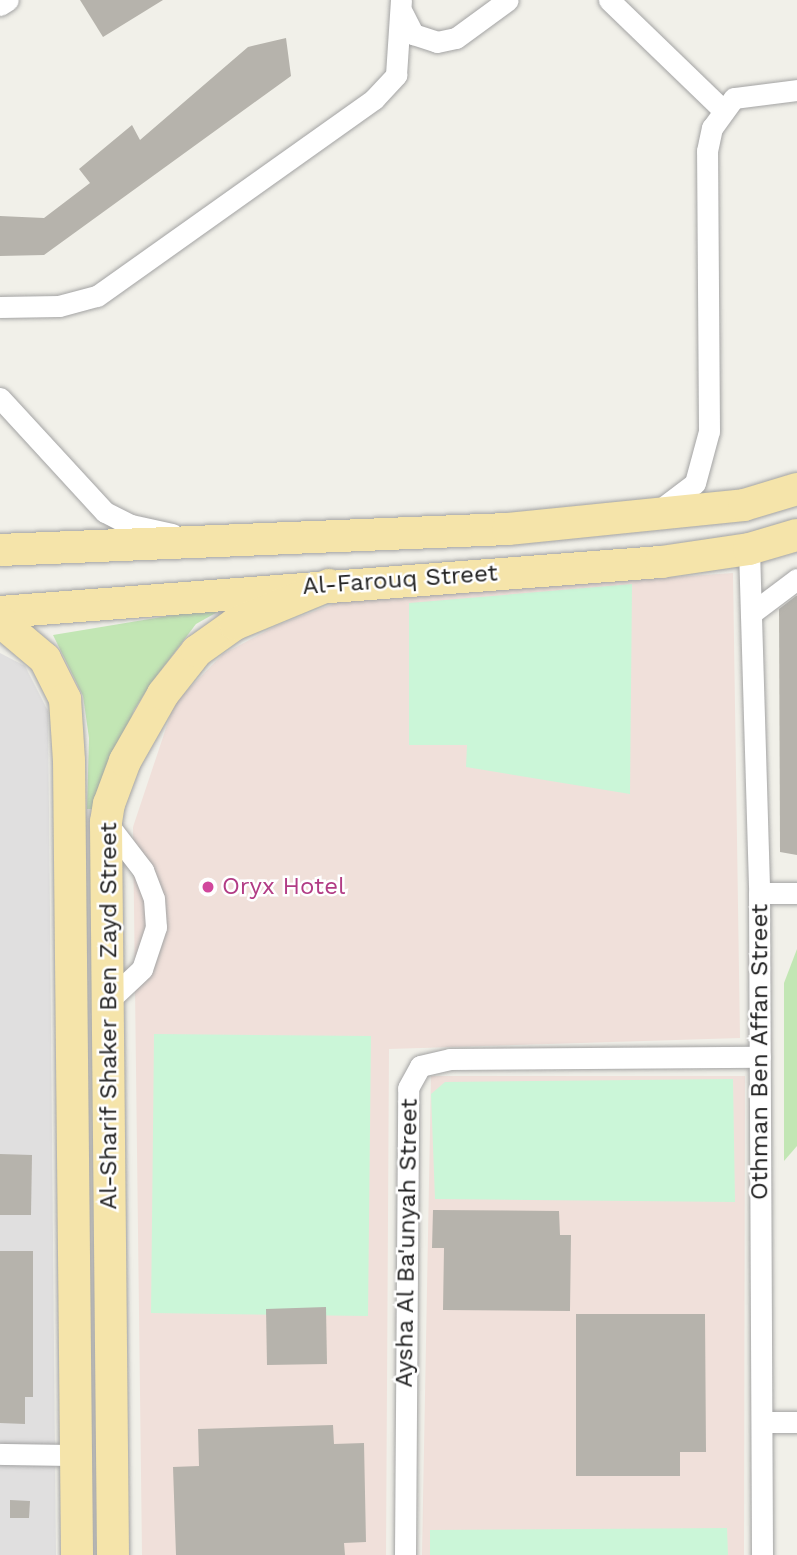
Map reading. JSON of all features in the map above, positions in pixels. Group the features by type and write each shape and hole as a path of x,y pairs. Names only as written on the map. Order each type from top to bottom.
{"main road":[{"name":"Al-Farouq Street","path":"0,550 508,529 648,517 744,505 797,489"},
{"name":"Al-Farouq Street","path":"0,612 329,585 661,562 749,549 797,535"},
{"name":"Al-Sharif Shaker Ben Zayd Street","path":"113,1555 106,822 125,761 163,694 197,651 235,624 329,585"},
{"name":"Al-Sharif Shaker Ben Zayd Street","path":"0,621 45,659 65,699 69,761 71,1255 77,1555"},
{"path":"71,1255 110,1252"}],"street":[{"path":"0,5 8,0"},
{"path":"401,4 414,34 437,42 456,38 508,0"},
{"path":"609,0 723,110"},
{"path":"0,307 59,306 97,296 374,99 396,75 401,4"},
{"path":"648,517 695,483 704,459 709,431 707,151 712,128 734,98 797,90"},
{"path":"0,398 105,512 131,525 219,540"},
{"name":"Othman Ben Affan Street","path":"749,549 753,612 759,894 762,1555"},
{"path":"753,612 797,579"},
{"path":"106,822 143,870 154,899 156,927 142,969 108,1001"},
{"path":"759,894 797,893"},
{"name":"Aysha Al Ba'unyah Street","path":"405,1555 408,1088 420,1066 450,1059 760,1057"},
{"path":"762,1422 797,1422"},
{"path":"0,1454 75,1455"}],"shaded area":[{"path":"733,573 740,1038 389,1049 386,1555 142,1555 133,827 174,704 223,654 276,626 346,599"},
{"path":"0,653 25,666 48,711 56,1555 0,1555"},
{"path":"431,1076 745,1076 744,1555 422,1555"}],"green space":[{"path":"632,584 630,794 466,767 467,745 409,745 409,603"},
{"path":"228,606 196,624 152,682 134,710 99,809 87,809 89,738 83,696 53,635"},
{"path":"797,949 797,1146 784,1161 784,983"},
{"path":"154,1034 371,1036 368,1316 151,1313"},
{"path":"733,1079 735,1202 435,1199 431,1094 445,1082"},
{"path":"727,1528 728,1555 430,1555 430,1530"}],"building":[{"path":"80,0 163,0 103,37"},
{"path":"286,38 291,76 44,255 0,256 0,216 44,218 90,183 79,169 132,125 140,140 248,47"},
{"path":"796,596 797,855 780,852 779,609"},
{"path":"0,1154 32,1155 31,1215 0,1215"},
{"path":"433,1210 559,1211 560,1235 571,1235 570,1311 443,1310 444,1248 432,1248"},
{"path":"0,1251 33,1251 33,1397 25,1397 25,1424 0,1423"},
{"path":"326,1307 327,1364 267,1365 266,1309"},
{"path":"576,1314 705,1314 706,1452 680,1452 680,1476 576,1476"},
{"path":"333,1425 334,1444 364,1443 366,1542 344,1543 345,1555 176,1555 173,1467 199,1466 198,1429"},
{"path":"10,1500 30,1501 29,1518 10,1518"}],"place":[{"name":"Oryx Hotel","path":"208,887"}]}
